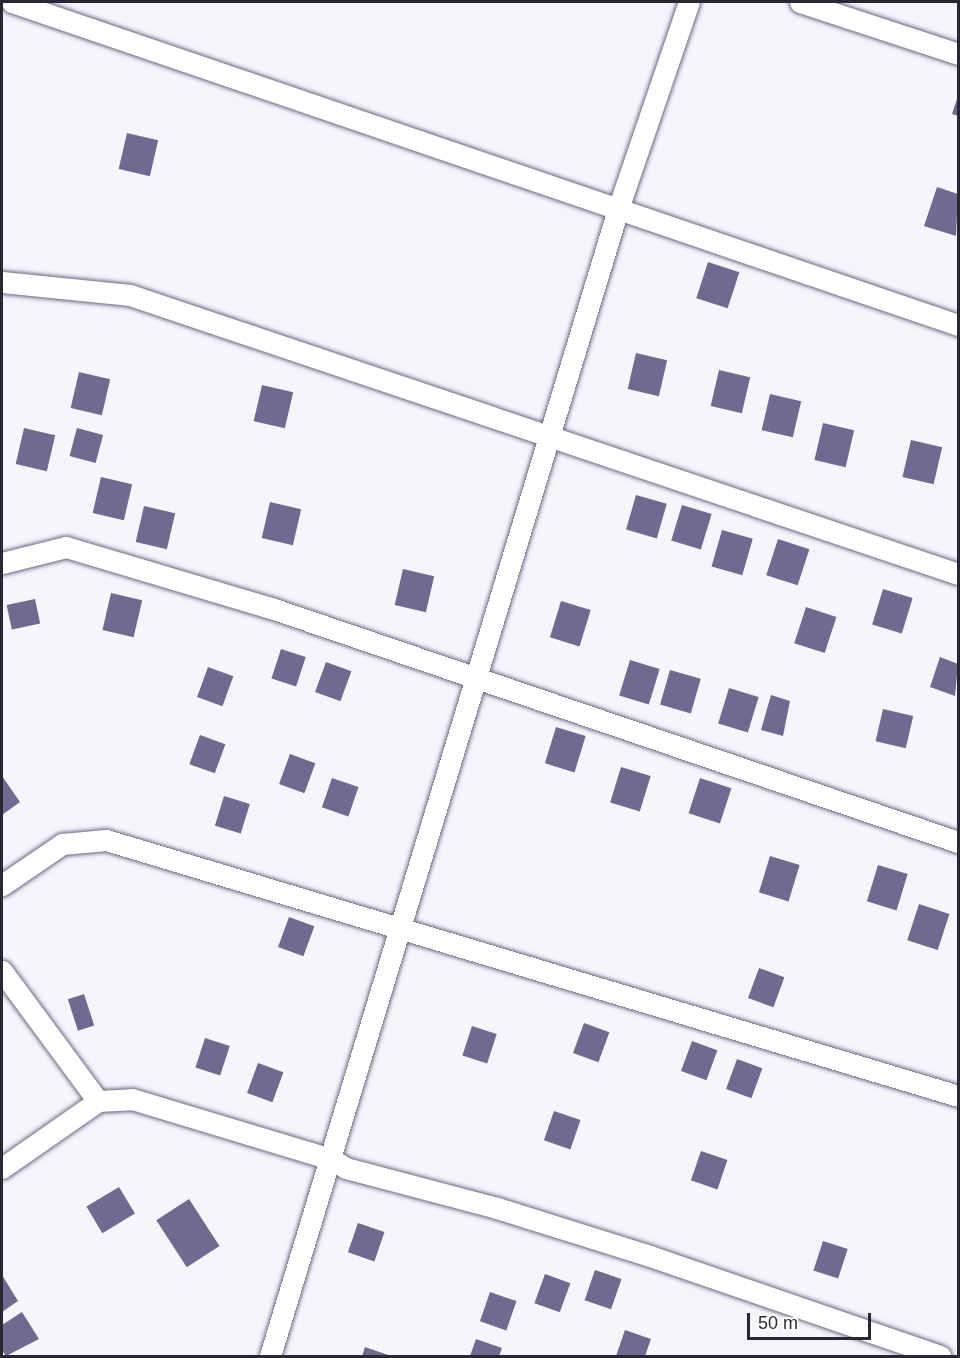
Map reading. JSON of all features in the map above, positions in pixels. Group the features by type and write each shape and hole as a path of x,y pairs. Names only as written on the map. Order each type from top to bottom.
{"street":[{"path":"12,2 958,325"},
{"path":"270,1356 618,209 689,2"},
{"path":"800,2 958,54"},
{"path":"2,282 130,295 958,574"},
{"path":"2,563 66,547 271,608 958,842"},
{"path":"2,885 62,844 106,840 399,925 958,1096"},
{"path":"2,971 98,1101"},
{"path":"2,1168 98,1101 132,1099 161,1105 331,1159 346,1168 497,1208 650,1256 940,1356"}],"building":[{"path":"958,96 958,116 952,114"},
{"path":"127,133 158,140 150,176 119,169"},
{"path":"937,187 958,194 956,236 924,226"},
{"path":"708,262 739,272 728,308 696,298"},
{"path":"636,353 667,360 659,396 628,389"},
{"path":"719,370 750,377 742,413 711,406"},
{"path":"79,372 110,379 102,415 71,408"},
{"path":"262,385 293,392 285,428 254,421"},
{"path":"770,394 801,401 793,437 762,430"},
{"path":"823,423 854,430 846,467 814,460"},
{"path":"24,428 55,435 47,471 16,464"},
{"path":"77,428 103,435 96,463 69,456"},
{"path":"911,440 942,447 934,484 902,477"},
{"path":"101,477 132,484 124,520 93,513"},
{"path":"636,495 667,504 657,538 626,530"},
{"path":"270,502 301,509 293,545 262,538"},
{"path":"682,505 712,514 701,549 671,540"},
{"path":"144,506 175,513 167,549 136,542"},
{"path":"722,530 753,539 742,575 712,567"},
{"path":"778,539 809,549 798,585 766,575"},
{"path":"403,569 434,576 426,612 395,605"},
{"path":"883,589 913,598 902,633 872,624"},
{"path":"111,593 142,600 134,637 102,630"},
{"path":"35,599 40,623 12,629 7,605"},
{"path":"561,601 591,610 580,646 550,637"},
{"path":"806,607 836,617 825,653 794,643"},
{"path":"281,649 306,657 296,687 271,678"},
{"path":"940,657 958,664 955,696 930,687"},
{"path":"630,660 660,669 649,704 619,695"},
{"path":"326,662 351,671 340,701 315,692"},
{"path":"208,667 233,676 222,706 197,697"},
{"path":"670,670 701,679 691,713 660,705"},
{"path":"729,688 759,697 748,732 718,723"},
{"path":"771,695 790,701 783,736 761,730"},
{"path":"883,709 913,716 906,748 876,741"},
{"path":"556,727 586,736 575,772 545,763"},
{"path":"200,735 225,744 215,773 189,764"},
{"path":"290,754 315,763 304,793 279,784"},
{"path":"621,767 651,776 640,811 610,802"},
{"path":"2,776 20,802 2,815"},
{"path":"332,778 358,787 348,816 322,807"},
{"path":"700,778 731,788 720,823 689,813"},
{"path":"224,796 250,804 241,834 215,826"},
{"path":"770,856 800,865 789,901 759,892"},
{"path":"878,865 908,874 897,910 867,901"},
{"path":"919,904 949,914 938,950 907,940"},
{"path":"289,917 314,926 303,956 278,947"},
{"path":"759,968 784,977 773,1007 748,998"},
{"path":"84,994 94,1025 78,1031 68,999"},
{"path":"584,1023 609,1032 598,1062 573,1053"},
{"path":"472,1026 497,1034 487,1064 462,1055"},
{"path":"205,1038 230,1046 220,1076 195,1067"},
{"path":"692,1041 717,1050 706,1080 681,1071"},
{"path":"737,1059 762,1068 751,1098 726,1089"},
{"path":"258,1063 283,1072 272,1102 247,1093"},
{"path":"554,1111 580,1120 570,1149 544,1140"},
{"path":"701,1151 727,1160 717,1189 691,1180"},
{"path":"119,1187 135,1214 102,1233 86,1207"},
{"path":"189,1199 219,1246 187,1267 156,1220"},
{"path":"358,1223 384,1232 374,1261 348,1252"},
{"path":"823,1241 848,1249 838,1279 813,1270"},
{"path":"595,1270 621,1279 611,1309 585,1300"},
{"path":"545,1274 570,1283 560,1312 534,1303"},
{"path":"2,1275 18,1301 2,1312"},
{"path":"490,1292 516,1301 506,1330 480,1321"},
{"path":"22,1312 39,1339 6,1356 2,1350 2,1325"},
{"path":"625,1330 651,1339 645,1356 616,1356"},
{"path":"476,1339 502,1348 499,1356 470,1356"},
{"path":"365,1347 391,1356 362,1356"}]}
